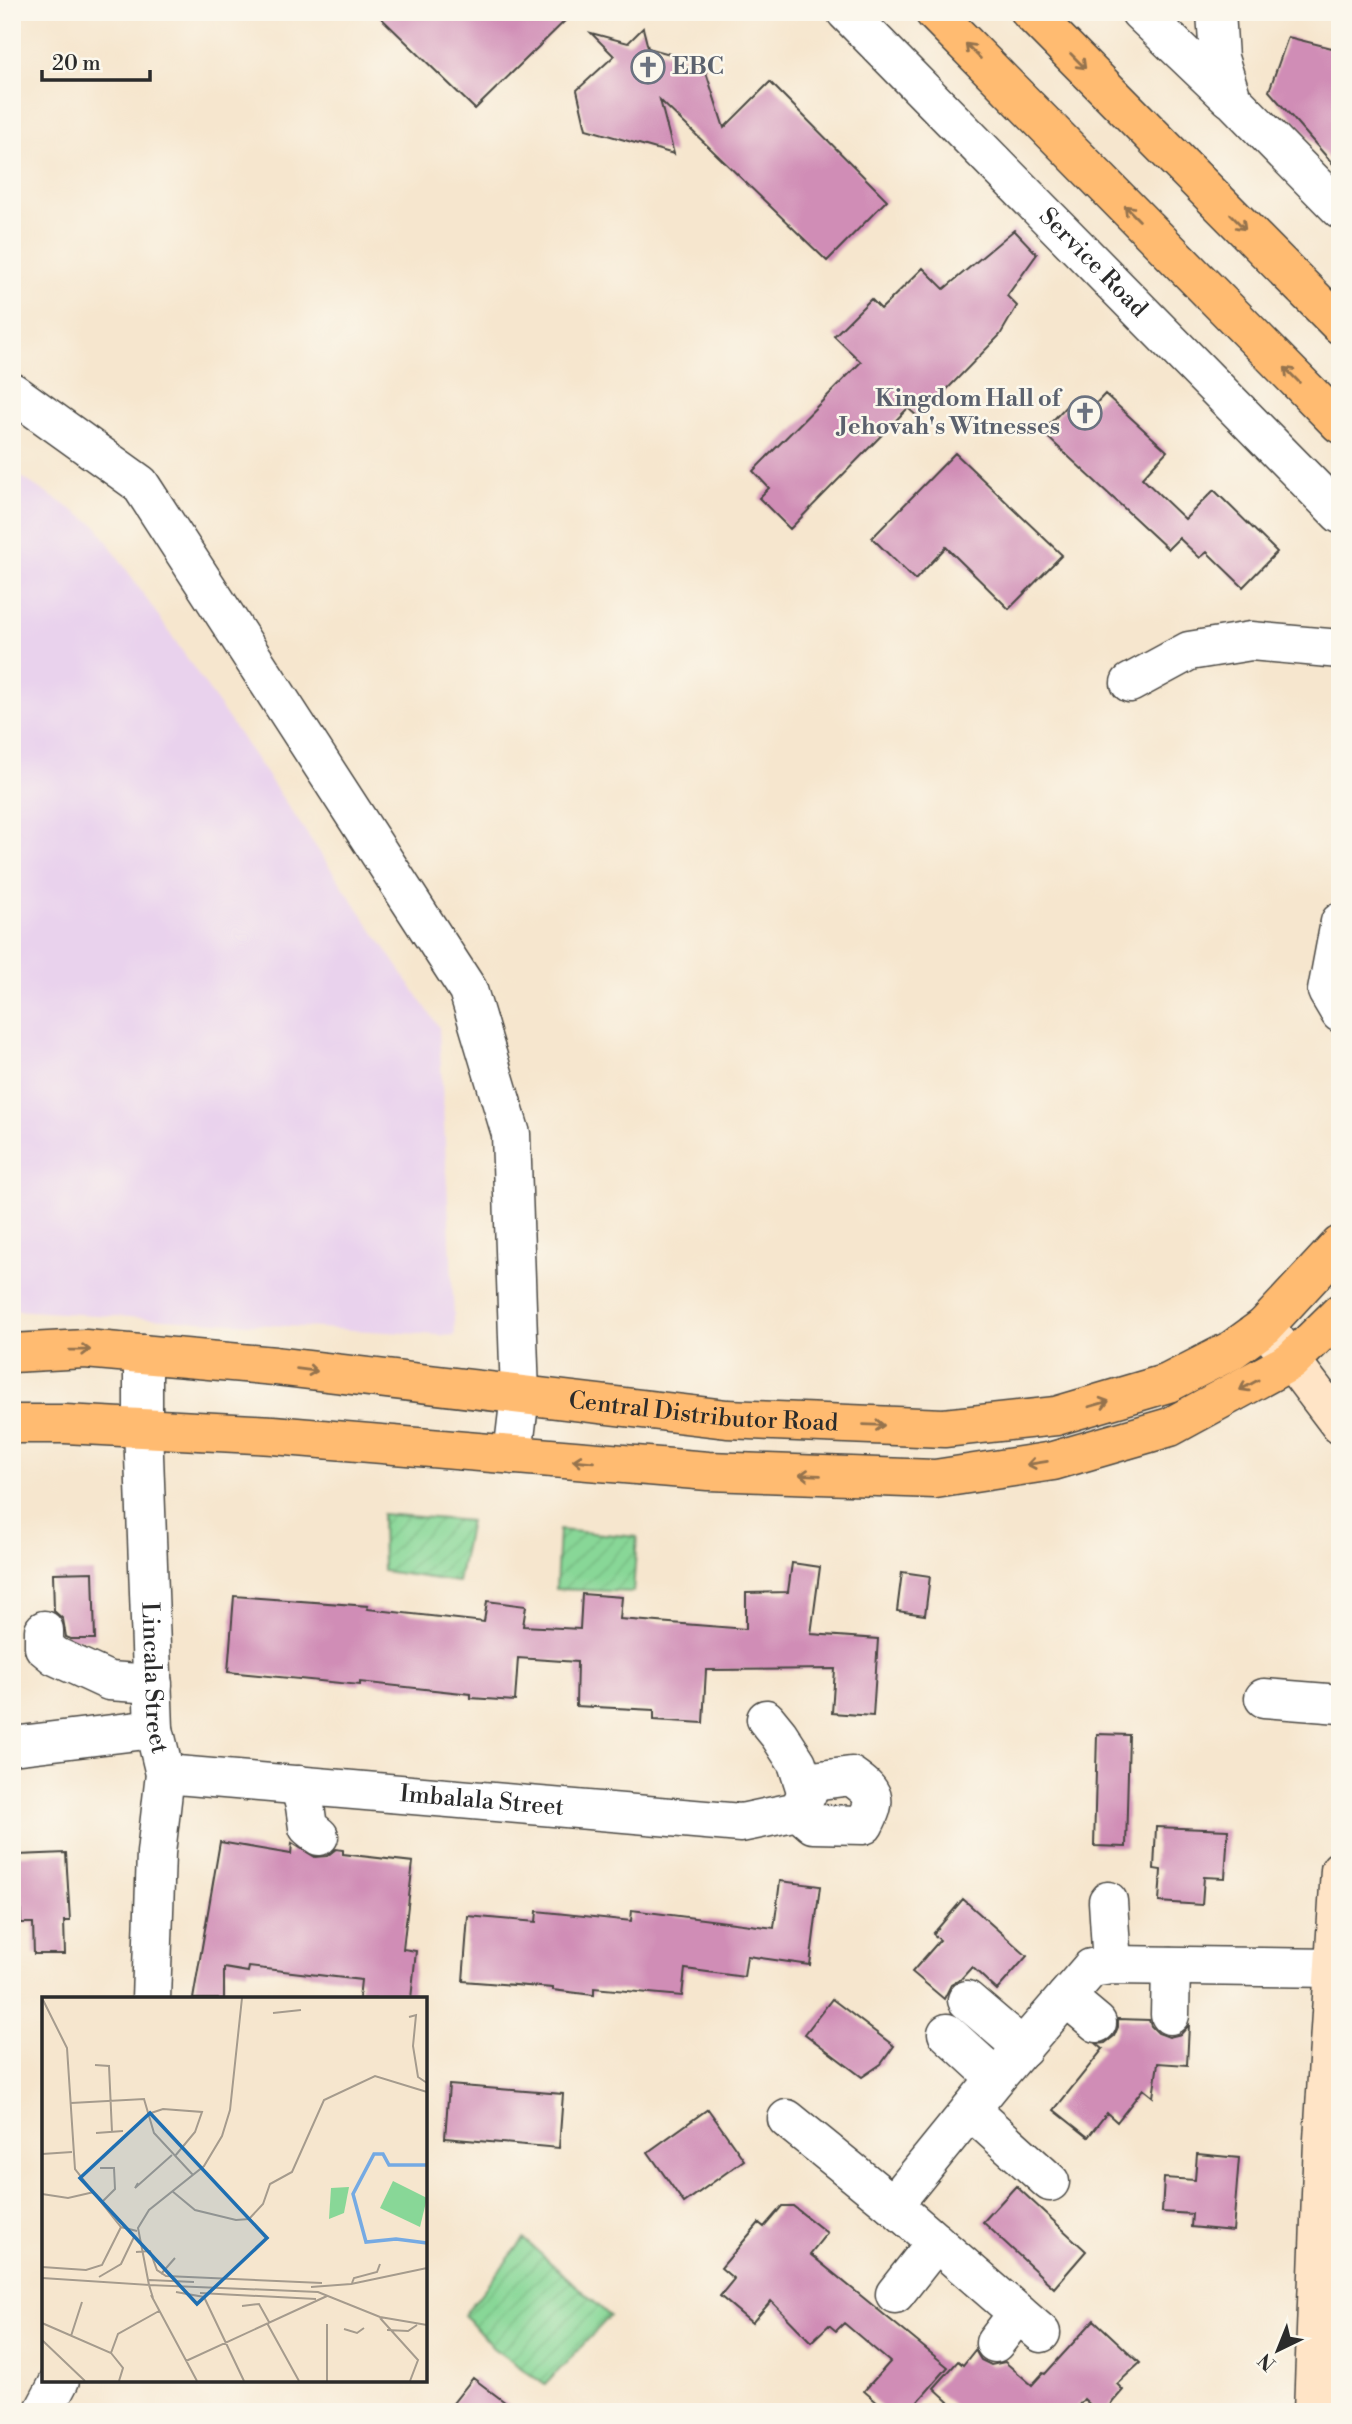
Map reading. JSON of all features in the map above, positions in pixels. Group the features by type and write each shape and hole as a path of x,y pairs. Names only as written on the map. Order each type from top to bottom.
{"main road":[{"path":"934,12 1340,424"},
{"path":"1030,12 1340,325"},
{"name":"Central Distributor Road","path":"12,1353 85,1349 275,1366 727,1419 944,1428 1056,1416 1168,1384 1231,1350 1265,1325 1340,1245"},
{"path":"12,1424 65,1424 272,1435 708,1471 934,1479 1053,1461 1170,1427 1292,1361 1340,1313"},
{"path":"1265,1325 1340,1425"},
{"path":"1313,2412 1331,2142 1334,1968 1340,1870"}],"street":[{"name":"Service Road","path":"846,12 1340,514"},
{"path":"1140,12 1232,99 1340,209"},
{"path":"1216,12 1219,58 1232,99"},
{"path":"12,392 140,484 468,990 511,1134 520,1395 513,1455"},
{"path":"1130,683 1189,651 1251,641 1340,649"},
{"path":"1340,922 1327,991 1340,1013"},
{"name":"Lincala Street","path":"143,1354 143,1428 154,1729 165,1774 156,1853 151,1997"},
{"path":"44,1630 44,1647 76,1667 109,1681 153,1684"},
{"path":"1264,1698 1340,1704"},
{"name":"Imbalala Street","path":"165,1774 741,1822 802,1803 797,1763 766,1719"},
{"path":"12,1746 154,1729"},
{"path":"299,1785 308,1827 319,1836"},
{"path":"1108,1901 1112,1965"},
{"path":"893,2204 1091,1968 1112,1965 1334,1968"},
{"path":"1170,2015 1171,1966"},
{"path":"1066,1997 1097,2023"},
{"path":"967,2000 1023,2048"},
{"path":"947,2033 996,2078"},
{"path":"970,2110 1050,2182"},
{"path":"787,2119 893,2204 1030,2323 995,2343"},
{"path":"895,2294 936,2242"},
{"path":"43,2412 59,2382"}],"shaded area":[{"path":"12,471 96,525 439,1027 455,1336 12,1310"}],"green space":[{"path":"382,1514 470,1521 458,1582 383,1571"},
{"path":"559,1530 637,1537 633,1592 556,1589"},
{"path":"524,2239 610,2316 545,2385 493,2348 464,2315"}],"building":[{"path":"375,12 574,12 475,109"},
{"path":"643,28 648,48 703,63 724,128 770,82 887,200 827,261 660,100 674,154 586,129 577,90 614,56 591,33 628,43"},
{"path":"1288,37 1340,50 1340,172 1269,91"},
{"path":"1014,230 1037,254 1007,296 1017,306 1000,335 919,418 908,408 790,529 759,498 769,488 753,471 861,362 834,336 871,299 881,309 923,268 944,289"},
{"path":"1105,394 1167,451 1142,478 1185,519 1214,490 1277,552 1243,587 1207,552 1200,558 1179,538 1168,549 1042,432 1071,401 1085,415"},
{"path":"955,453 1062,555 1009,609 946,547 915,580 872,538"},
{"path":"792,1563 820,1567 811,1634 878,1639 873,1716 832,1713 835,1669 706,1670 703,1723 654,1720 654,1710 576,1706 577,1662 518,1658 515,1701 471,1698 471,1694 360,1682 360,1685 228,1672 234,1596 368,1606 367,1609 484,1622 487,1601 526,1606 523,1626 580,1629 582,1594 622,1597 620,1619 746,1629 746,1593 788,1592"},
{"path":"93,1572 95,1639 71,1639 66,1637 63,1619 54,1611 53,1573"},
{"path":"902,1572 930,1576 925,1615 897,1611"},
{"path":"1097,1734 1129,1735 1126,1847 1094,1846"},
{"path":"1156,1827 1228,1830 1225,1878 1204,1877 1202,1905 1159,1902 1161,1870 1154,1869"},
{"path":"220,1842 291,1854 292,1843 315,1857 327,1856 336,1849 343,1850 343,1854 413,1862 403,1949 416,1951 411,1997 359,1997 361,1980 249,1967 248,1972 224,1968 224,1997 193,1997"},
{"path":"66,1853 70,1921 64,1921 65,1954 34,1954 33,1923 21,1923 18,1855"},
{"path":"780,1881 820,1886 810,1965 747,1956 744,1977 685,1969 682,1996 594,1988 594,1995 553,1988 463,1981 468,1916 536,1922 537,1911 631,1921 632,1910 774,1928"},
{"path":"963,1899 1027,1956 997,1990 972,1967 951,1985 944,1999 912,1972 940,1940 933,1934"},
{"path":"832,1999 894,2046 881,2064 862,2077 805,2034"},
{"path":"1118,2019 1149,2020 1158,2033 1169,2037 1181,2034 1189,2025 1187,2065 1158,2063 1153,2097 1143,2089 1117,2122 1107,2113 1088,2137 1054,2110 1103,2049 1097,2044 1105,2043 1114,2036"},
{"path":"449,2085 563,2094 559,2148 445,2138"},
{"path":"708,2109 744,2160 684,2203 648,2152"},
{"path":"1197,2154 1239,2158 1233,2231 1191,2227 1192,2214 1162,2212 1164,2178 1195,2180"},
{"path":"1016,2186 1086,2251 1054,2288 983,2222"},
{"path":"782,2206 793,2206 827,2233 810,2254 948,2367 909,2412 888,2412 864,2391 890,2362 844,2323 836,2331 829,2325 811,2342 771,2301 752,2323 720,2296 734,2279 721,2268 759,2223 764,2227"},
{"path":"1094,2320 1140,2363 1117,2384 1123,2390 1104,2412 1098,2412 1084,2399 1073,2412 960,2412 934,2388 958,2361 963,2365 975,2350 981,2360 991,2365 1005,2362 1032,2385"},
{"path":"473,2378 518,2412 446,2412"}],"place":[{"name":"EBC","path":"648,67"},
{"name":"Kingdom Hall of Jehovah's Witnesses","path":"1085,413"}]}
